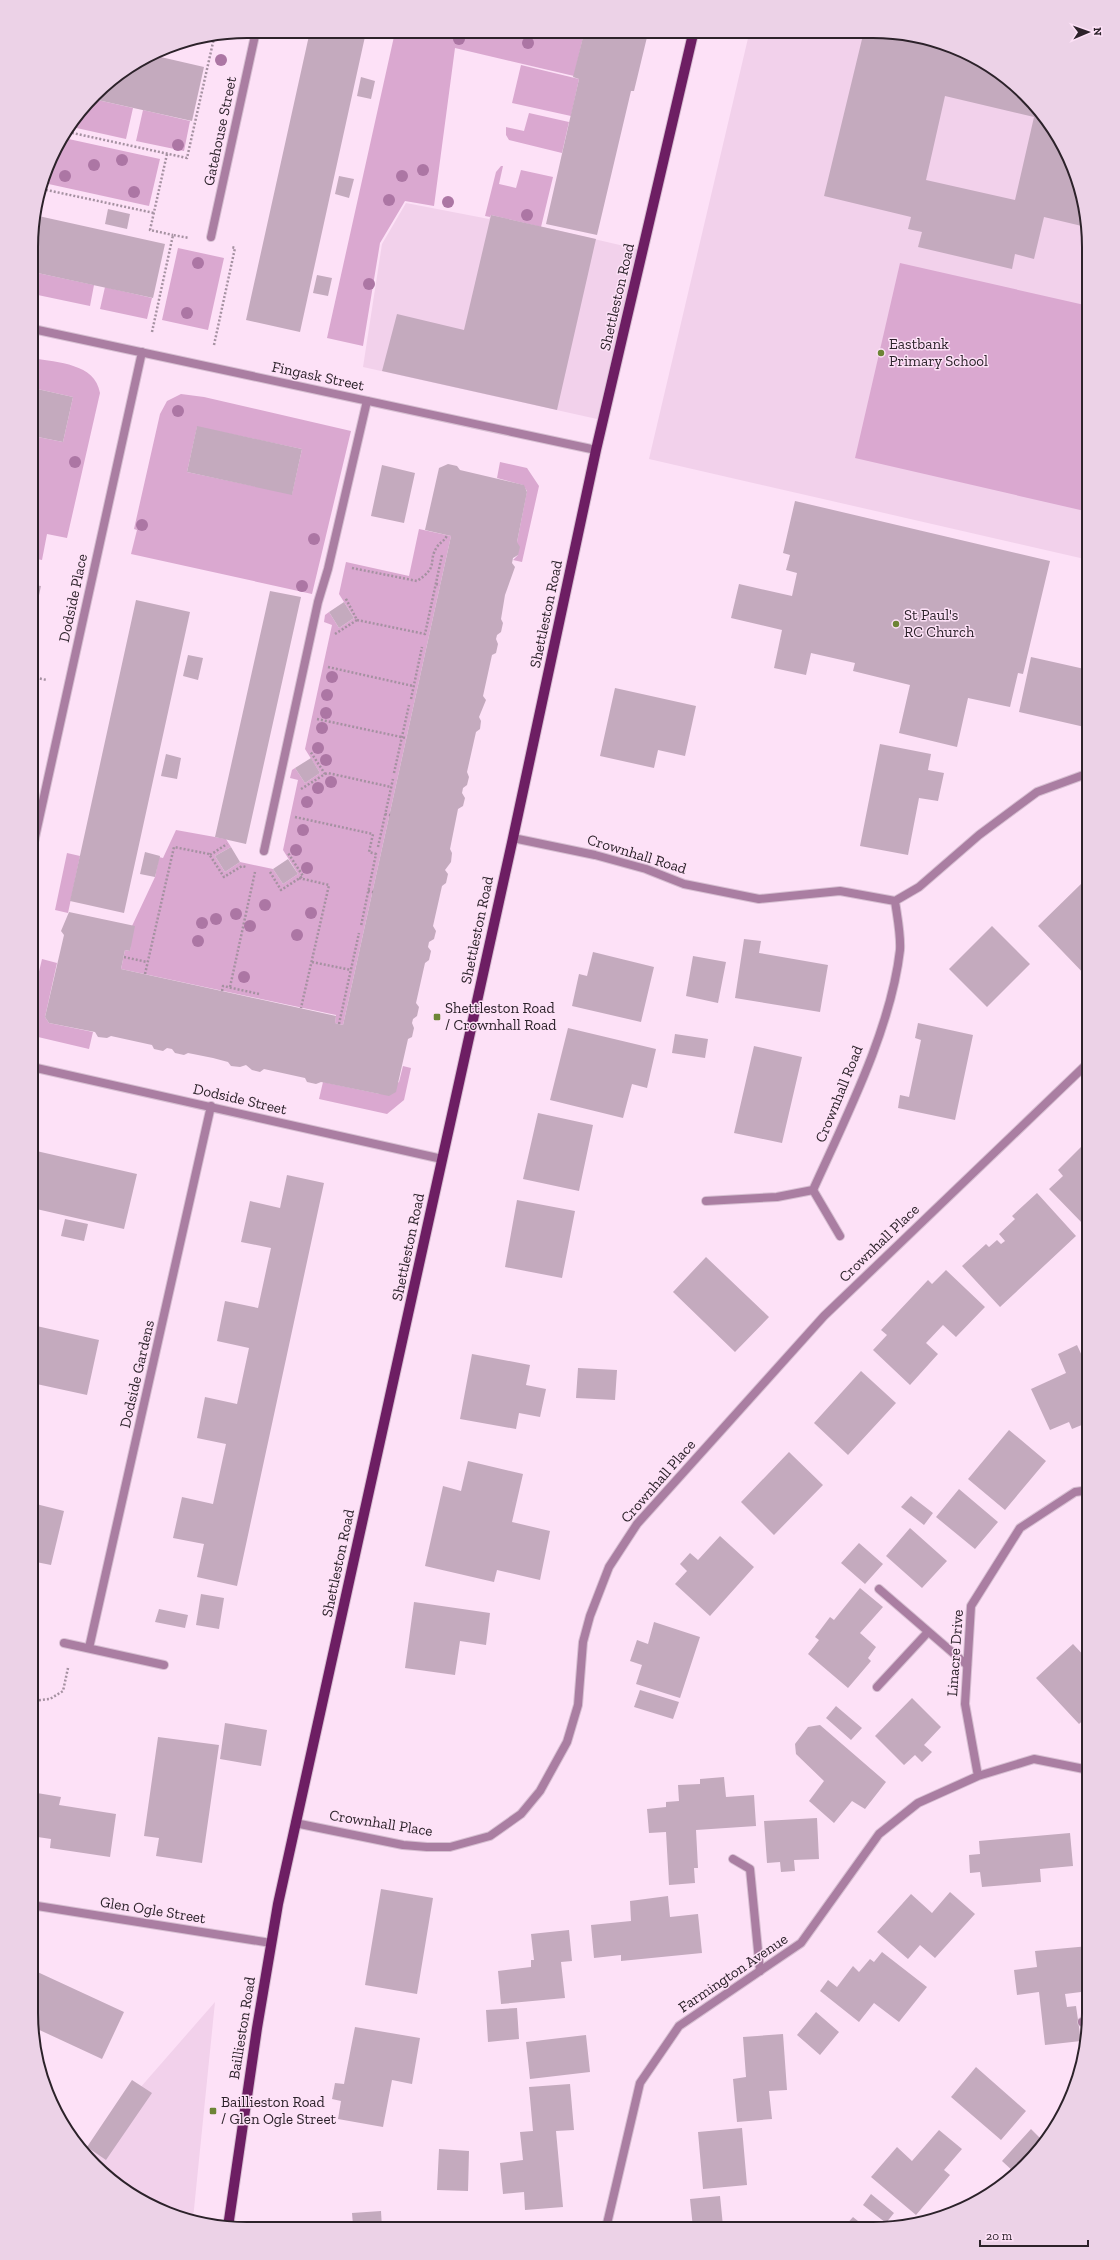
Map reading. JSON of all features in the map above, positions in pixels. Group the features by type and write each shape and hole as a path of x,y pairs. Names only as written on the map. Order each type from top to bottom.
{"main road":[{"name":"Shettleston Road","path":"278,1904 513,838 596,450 692,38"},
{"name":"Baillieston Road","path":"229,2221 278,1904"}],"street":[{"name":"Gatehouse Street","path":"211,237 254,38"},
{"name":"Fingask Street","path":"38,330 596,450"},
{"name":"Dodside Place","path":"38,825 145,353"},
{"path":"264,851 318,602 367,401"},
{"path":"895,901 919,887 979,835 1037,792 1082,776"},
{"name":"Crownhall Road","path":"513,838 595,855 646,869 684,884 759,899 840,891 895,901 900,948 890,1002 858,1090 813,1190"},
{"name":"Dodside Street","path":"38,1068 212,1106 442,1159"},
{"name":"Crownhall Place","path":"295,1822 403,1844 427,1847 450,1847 490,1836 521,1814 540,1791 568,1742 578,1705 583,1642 590,1616 609,1567 637,1524 824,1316 1082,1069"},
{"name":"Dodside Gardens","path":"89,1648 212,1106"},
{"path":"706,1201 777,1197 813,1190 840,1236"},
{"name":"Linacre Drive","path":"978,1776 965,1704 971,1606 1020,1528 1075,1492 1082,1491"},
{"path":"879,1589 967,1665"},
{"path":"877,1686 928,1632"},
{"path":"64,1643 164,1665"},
{"name":"Farmington Avenue","path":"607,2222 640,2083 679,2026 801,1943 879,1834 918,1803 978,1776 1034,1759 1082,1769"},
{"path":"733,1859 750,1869 760,1971"},
{"name":"Glen Ogle Street","path":"38,1907 271,1943"}],"path":[{"name":"Gatehouse Street","path":"72,133 187,158 213,41"},
{"path":"167,154 150,230 195,240"},
{"path":"46,190 154,213"},
{"path":"145,353 173,235"},
{"path":"209,367 235,248 228,247"},
{"path":"348,574 350,567 418,581 430,572 437,546 445,540 447,535"},
{"path":"333,642 334,634 358,620 425,634 442,555"},
{"path":"436,584 440,585"},
{"path":"343,595 358,620"},
{"path":"411,699 422,647"},
{"path":"419,660 423,662"},
{"path":"326,674 328,666 413,686"},
{"path":"394,773 409,705"},
{"path":"314,727 316,717 406,738"},
{"path":"309,750 325,774"},
{"path":"299,796 300,790 328,773 391,787"},
{"path":"378,847 393,779"},
{"path":"385,814 390,815"},
{"path":"293,824 295,815 373,834 369,852 376,854 361,926"},
{"path":"210,856 227,844"},
{"path":"145,974 174,847 210,856 224,877 242,866"},
{"path":"269,872 282,890 303,876 287,852"},
{"path":"230,987 256,869"},
{"path":"299,878 329,885 301,1008"},
{"path":"368,891 373,892"},
{"path":"339,1024 359,933"},
{"path":"124,957 148,962"},
{"path":"312,962 351,969 356,968"},
{"path":"222,991 224,986 259,994"},
{"path":"38,1700 50,1699 63,1691 73,1645"}],"shaded area":[{"path":"394,38 583,38 574,76 455,48 434,206 405,201 380,243 363,346 327,338"},
{"name":"Eastbank Primary School","path":"748,38 887,38 914,42 940,49 978,66 1000,81 1021,99 1047,131 1066,167 1075,193 1082,233 1082,558 649,459"},
{"path":"521,65 579,79 571,116 512,103"},
{"path":"98,100 133,108 126,139 75,128"},
{"path":"143,110 190,121 184,151 136,141"},
{"path":"529,113 569,122 562,153 509,140 506,135 506,127 524,131"},
{"path":"68,139 160,159 149,206 48,184 54,167"},
{"path":"501,166 503,166 499,184 516,188 521,170 553,177 541,227 491,215 490,217 485,216 496,172"},
{"path":"406,203 489,219 491,215 637,249 597,419 363,367 382,244"},
{"path":"178,248 224,258 208,330 162,320"},
{"path":"900,263 1082,304 1082,510 855,458"},
{"path":"38,273 94,285 90,306 38,295"},
{"path":"105,287 152,298 147,319 100,309"},
{"path":"38,359 64,363 83,370 97,383 100,393 67,538 47,534 42,560 38,559 38,437 63,442 73,397 38,389"},
{"path":"181,394 204,397 351,431 312,594 131,554 137,530 134,529 160,414 167,401","holes":["197,427 302,449 292,494 187,472"]},
{"path":"500,462 527,468 539,486 522,562 513,560 518,555 517,542 527,491 523,485 497,478"},
{"path":"419,529 451,536 343,1025 335,1023 336,1015 121,969 125,950 130,951 132,926 155,877 159,857 163,858 176,830 226,839 231,847 215,856 225,872 240,862 273,869 283,884 298,874 283,850 298,780 290,778 292,770 295,768 305,783 320,773 305,749 332,625 324,622 325,615 329,612 339,628 354,618 339,594 346,562 409,576"},
{"path":"67,853 80,856 68,913 55,910"},
{"path":"42,959 57,963 45,1017 49,1023 93,1032 89,1049 38,1037 38,976"},
{"path":"403,1066 411,1068 404,1100 387,1114 319,1099 323,1082 380,1094 399,1082"},
{"path":"215,2002 193,2215 167,2206 142,2194 109,2170 88,2148"}],"building":[{"path":"308,38 365,38 300,332 246,320"},
{"path":"583,38 647,38 634,91 631,91 597,235 546,224 579,79 573,77"},
{"path":"862,38 887,38 914,42 940,49 978,66 1011,90 1030,109 1054,142 1071,180 1078,206 1081,226 1044,217 1034,259 1015,254 1012,269 918,247 922,232 908,229 911,217 824,196","holes":["945,96 1034,117 1015,200 926,180"]},
{"path":"161,57 204,67 192,121 98,100 131,73"},
{"path":"361,77 375,81 371,99 357,96"},
{"path":"339,176 354,179 349,198 335,194"},
{"path":"108,209 130,214 127,229 105,224"},
{"path":"491,215 596,239 557,410 382,371 397,314 464,330"},
{"path":"41,216 165,244 153,298 38,273 38,233"},
{"path":"317,275 332,278 328,296 313,293"},
{"path":"38,389 73,397 63,442 38,437"},
{"path":"197,426 302,449 292,495 187,472"},
{"path":"448,464 457,466 460,470 524,485 527,492 517,542 520,547 518,555 513,558 512,563 515,567 505,595 501,619 503,623 501,632 497,635 496,639 498,644 496,653 492,655 483,696 486,700 479,717 481,721 480,729 476,732 467,772 469,777 467,785 463,788 462,793 465,798 463,806 458,809 450,849 452,853 451,862 445,870 448,874 446,883 442,886 433,926 436,931 434,939 429,942 428,947 431,951 429,960 425,963 416,1003 419,1007 417,1016 413,1019 412,1023 414,1028 412,1037 408,1039 396,1092 389,1096 321,1082 316,1084 307,1082 305,1078 264,1069 260,1072 252,1070 246,1065 240,1067 231,1066 228,1062 213,1058 188,1053 184,1055 175,1053 172,1049 167,1048 163,1051 154,1049 152,1045 111,1036 107,1038 98,1037 95,1032 49,1023 45,1017 64,935 61,931 69,912 135,926 130,951 125,950 121,969 336,1016 335,1023 343,1025 451,536 425,530 439,468"},
{"path":"382,465 415,473 404,523 371,516"},
{"name":"St Paul's RC Church","path":"795,501 1050,561 1023,674 1018,673 1010,707 968,698 957,747 899,733 910,685 853,671 855,663 811,653 806,675 774,668 782,630 731,618 739,584 792,596 797,573 786,570 790,555 783,553"},
{"path":"38,586 41,586 38,600"},
{"path":"270,591 301,597 246,844 215,837"},
{"path":"136,600 190,612 124,913 70,901"},
{"path":"344,602 354,618 339,628 329,612"},
{"path":"188,655 203,658 198,680 183,676"},
{"path":"1031,657 1082,668 1082,726 1019,712"},
{"path":"615,688 696,706 685,756 658,750 654,768 600,756"},
{"path":"880,744 931,754 928,770 944,773 938,801 919,798 908,855 860,846"},
{"path":"166,754 181,758 177,779 161,776"},
{"path":"311,758 320,773 305,783 295,768"},
{"path":"231,847 240,862 225,872 215,856"},
{"path":"145,852 160,856 155,877 140,874"},
{"path":"288,859 298,874 283,884 273,869"},
{"path":"1081,884 1082,885 1082,972 1038,926"},
{"path":"992,926 1030,964 987,1007 949,969"},
{"path":"744,939 761,941 759,953 828,965 820,1012 735,998"},
{"path":"593,952 654,967 641,1022 572,1006 579,974 587,976"},
{"path":"693,956 726,962 718,1003 686,996"},
{"path":"918,1023 973,1035 955,1120 898,1108 900,1095 909,1097 921,1040 915,1038"},
{"path":"568,1028 656,1049 647,1088 632,1084 623,1118 550,1100"},
{"path":"675,1034 708,1039 705,1058 672,1053"},
{"path":"754,1046 802,1057 782,1143 734,1133"},
{"path":"538,1113 593,1125 579,1191 523,1179"},
{"path":"1082,1146 1082,1223 1049,1189 1063,1176 1058,1170"},
{"path":"38,1151 137,1174 124,1229 38,1209"},
{"path":"287,1175 324,1183 237,1586 197,1577 204,1544 173,1538 182,1497 213,1504 226,1444 197,1438 205,1397 237,1404 249,1348 217,1341 225,1301 258,1308 271,1248 241,1242 250,1201 280,1208"},
{"path":"1037,1193 1076,1236 1000,1307 962,1266 986,1244 989,1247 997,1240 1001,1244 1005,1241 999,1234 1015,1219 1012,1216"},
{"path":"517,1200 575,1211 562,1278 505,1267"},
{"path":"65,1219 88,1224 84,1241 61,1236"},
{"path":"706,1257 769,1317 735,1352 673,1292"},
{"path":"946,1270 985,1307 956,1337 943,1325 926,1343 938,1354 910,1385 873,1350 887,1335 881,1330 928,1280 932,1284"},
{"path":"38,1326 99,1340 87,1395 38,1384"},
{"path":"1077,1345 1082,1356 1082,1425 1072,1429 1069,1422 1050,1430 1031,1389 1066,1373 1058,1354"},
{"path":"472,1354 530,1365 526,1385 546,1389 540,1417 519,1413 516,1429 460,1419"},
{"path":"578,1368 617,1370 615,1400 576,1398"},
{"path":"861,1371 896,1403 848,1455 814,1423"},
{"path":"1009,1430 1046,1461 1005,1510 968,1479"},
{"path":"789,1452 823,1485 774,1535 741,1502"},
{"path":"468,1461 523,1474 512,1522 550,1531 540,1580 497,1570 494,1582 425,1566 443,1486 461,1491"},
{"path":"959,1489 998,1522 975,1549 936,1517"},
{"path":"911,1496 933,1513 924,1525 901,1507"},
{"path":"38,1504 64,1511 51,1565 38,1562"},
{"path":"910,1528 947,1561 922,1588 886,1556"},
{"path":"720,1536 754,1567 710,1616 675,1584 687,1571 680,1564 690,1553 698,1560"},
{"path":"859,1543 883,1564 865,1584 841,1563"},
{"path":"860,1588 883,1607 860,1633 876,1647 868,1658 871,1661 848,1688 808,1654 819,1640 815,1637 830,1617 834,1620"},
{"path":"201,1594 224,1598 219,1629 196,1625"},
{"path":"414,1602 490,1613 486,1645 460,1641 455,1675 405,1668"},
{"path":"159,1609 188,1615 185,1628 155,1622"},
{"path":"654,1622 700,1637 680,1698 636,1684 642,1665 630,1661 637,1640 648,1644"},
{"path":"1073,1644 1082,1654 1082,1721 1079,1724 1036,1678"},
{"path":"640,1690 679,1702 673,1719 634,1707"},
{"path":"912,1698 941,1727 924,1745 932,1752 922,1762 915,1755 904,1765 875,1736"},
{"path":"836,1706 862,1728 851,1740 826,1718"},
{"path":"225,1723 267,1730 261,1766 220,1759"},
{"path":"820,1725 886,1782 865,1809 852,1801 834,1823 809,1801 824,1781 796,1754 795,1744 808,1727"},
{"path":"158,1737 219,1745 202,1863 156,1856 159,1838 144,1836"},
{"path":"724,1777 726,1797 754,1795 756,1826 696,1830 698,1868 694,1868 695,1883 669,1885 666,1832 649,1833 647,1809 666,1807 666,1802 679,1801 678,1785 700,1784 700,1779"},
{"path":"38,1793 61,1797 59,1805 116,1814 110,1857 50,1848 51,1839 38,1837"},
{"path":"817,1818 819,1859 794,1860 795,1871 781,1872 780,1862 767,1863 764,1821"},
{"path":"1070,1833 1073,1866 1040,1869 1041,1882 982,1887 980,1872 970,1873 969,1855 980,1854 979,1841"},
{"path":"381,1889 433,1898 417,1994 365,1985"},
{"path":"950,1892 975,1914 935,1958 920,1945 908,1959 877,1932 911,1894 932,1913"},
{"path":"668,1896 670,1917 698,1914 702,1953 621,1961 621,1955 594,1958 591,1925 631,1921 630,1901"},
{"path":"569,1930 572,1961 561,1962 565,1998 501,2004 498,1971 531,1967 531,1960 534,1960 531,1934"},
{"path":"1082,1947 1082,1992 1065,1994 1067,2007 1076,2006 1080,2041 1045,2045 1039,1992 1017,1995 1014,1970 1037,1967 1035,1951"},
{"path":"882,1952 927,1987 899,2022 874,2003 859,2022 820,1991 828,1980 837,1987 853,1966 859,1972 870,1959 874,1962"},
{"path":"38,1972 124,2012 102,2059 38,2029"},
{"path":"517,2008 519,2039 488,2042 486,2010"},
{"path":"816,2012 839,2032 820,2055 797,2035"},
{"path":"355,2027 420,2038 412,2084 392,2080 383,2127 338,2119 341,2101 332,2099 335,2083 344,2084"},
{"path":"783,2034 787,2090 769,2091 772,2119 737,2122 733,2079 746,2077 743,2037"},
{"path":"586,2035 590,2072 530,2079 526,2042"},
{"path":"976,2067 1026,2111 1001,2140 951,2097"},
{"path":"132,2080 152,2093 106,2160 87,2147"},
{"path":"570,2084 574,2130 556,2131 563,2207 525,2210 524,2192 503,2194 500,2163 523,2160 520,2132 533,2131 529,2087"},
{"path":"742,2128 747,2185 703,2189 698,2132"},
{"path":"1031,2129 1040,2138 1021,2161 1011,2170 1002,2161"},
{"path":"939,2130 962,2149 944,2170 950,2175 916,2215 871,2177 897,2147 912,2161"},
{"path":"439,2149 469,2151 468,2191 437,2190"},
{"path":"871,2194 894,2213 887,2222 885,2222 863,2205"},
{"path":"720,2196 723,2222 692,2222 690,2199"},
{"path":"381,2211 382,2222 353,2222 352,2213"},
{"path":"853,2217 859,2222 848,2222"}],"place":[{"name":"Eastbank Primary School","path":"881,353"},
{"name":"St Paul's RC Church","path":"896,624"},
{"name":"Shettleston Road / Crownhall Road","path":"437,1017"},
{"name":"Baillieston Road / Glen Ogle Street","path":"213,2111"}]}
